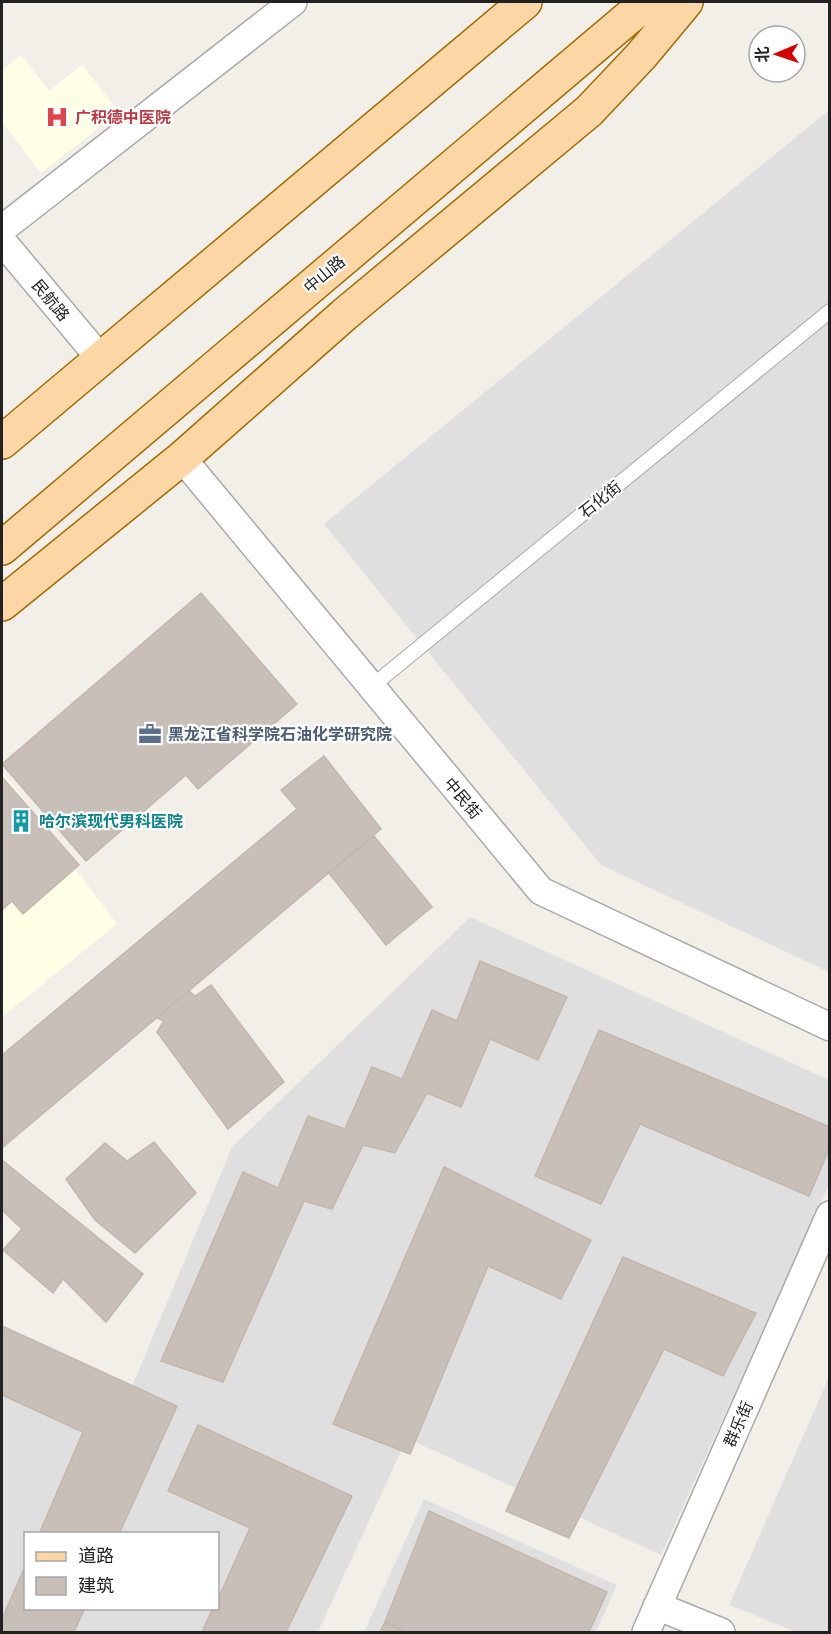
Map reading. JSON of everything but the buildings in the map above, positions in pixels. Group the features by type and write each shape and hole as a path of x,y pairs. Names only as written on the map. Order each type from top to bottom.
{"main road":[{"path":"2,442 525,2"},
{"name":"中山路","path":"2,548 647,2"},
{"path":"2,604 182,458 345,314 589,111 686,2"}],"street":[{"path":"2,229 293,2"},
{"name":"民航路","path":"2,241 100,358"},
{"name":"中民街","path":"182,458 541,891 830,1027"},
{"name":"群乐街","path":"646,1632 830,1215"},
{"path":"657,1606 721,1632"}],"lane":[{"name":"石化街","path":"371,687 830,311"}],"shaded area":[{"name":"广积德中医院","path":"21,55 49,91 82,65 119,112 41,173 2,122 2,70"},
{"path":"829,110 829,972 601,865 324,524"},
{"path":"2,771 117,924 2,1017"},
{"path":"470,917 829,1080 829,1185 661,1555 407,1438 318,1632 2,1632 2,1334 131,1389 232,1147"},
{"path":"829,1377 829,1632 796,1632 729,1605"},
{"path":"424,1499 617,1585 596,1632 364,1632"}],"place":[{"name":"广积德中医院","path":"57,117"},
{"name":"黑龙江省科学院石油化学研究院","path":"150,734"},
{"name":"哈尔滨现代男科医院","path":"21,821"}]}
